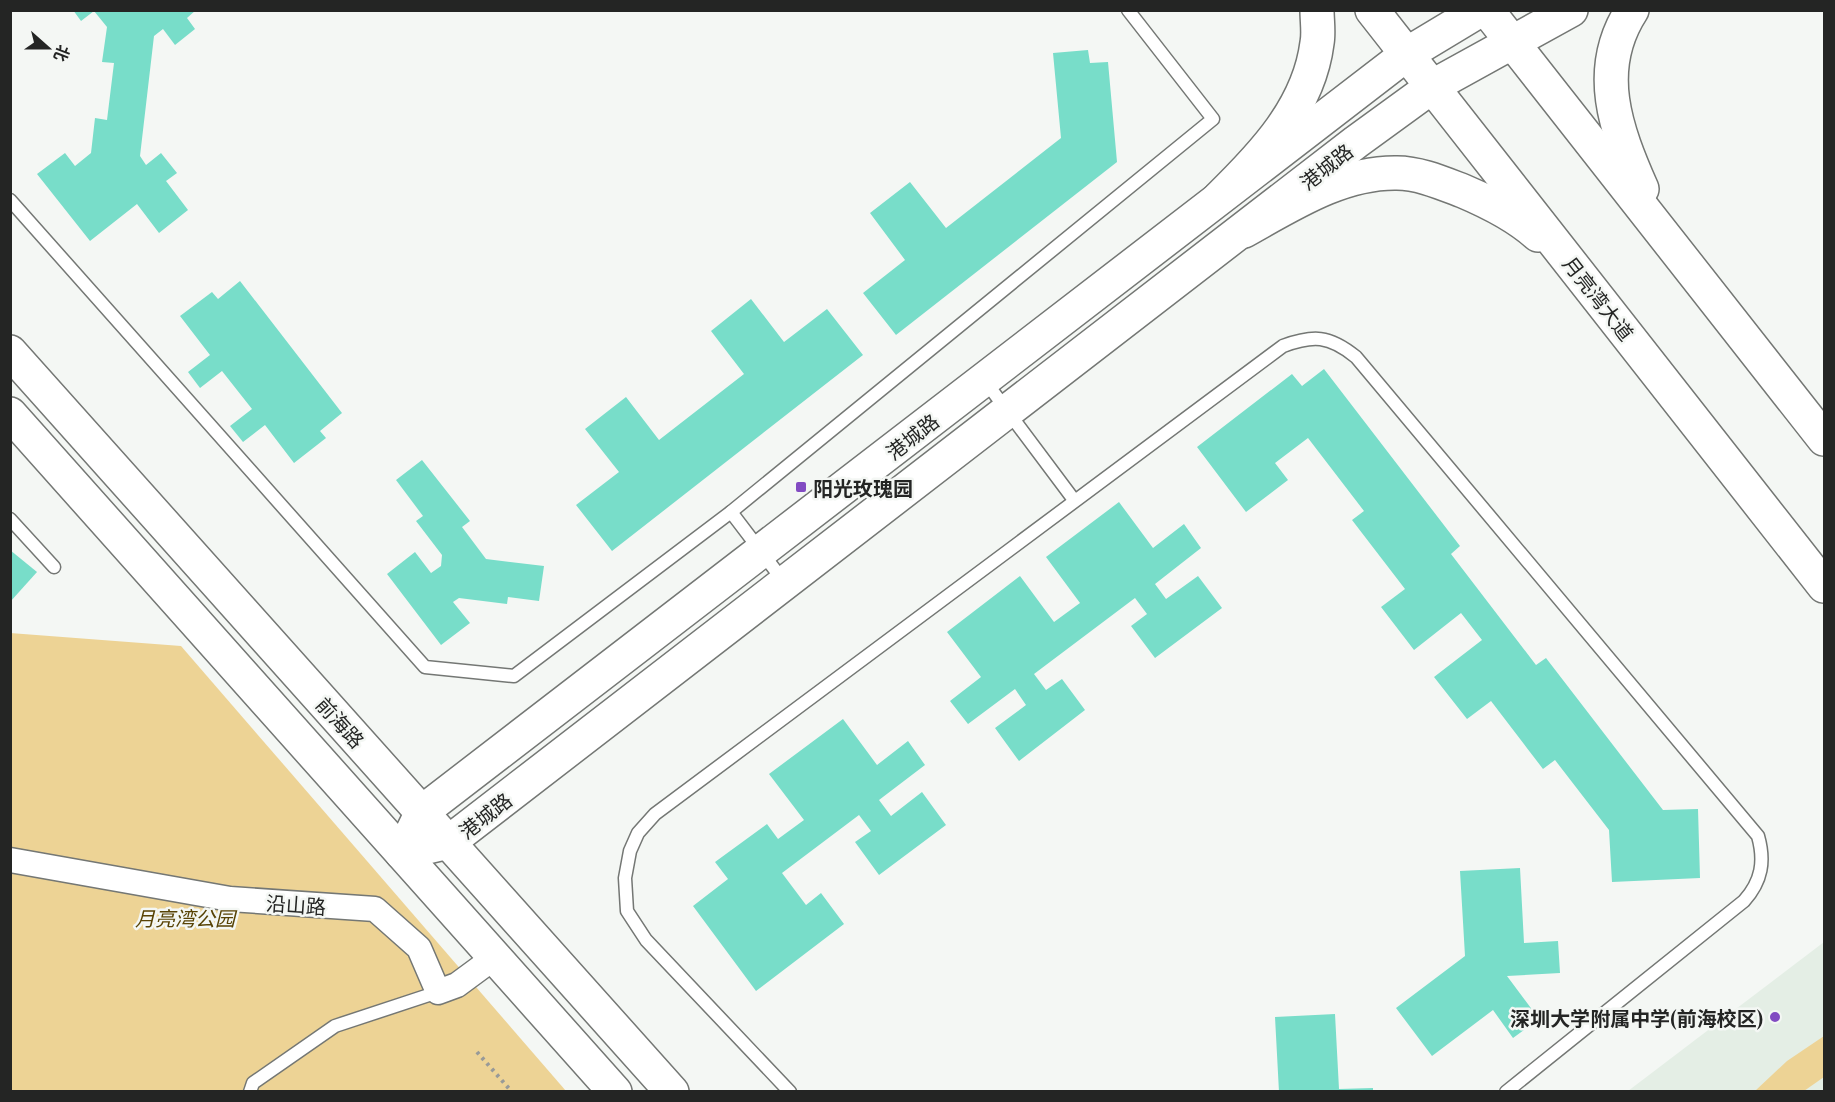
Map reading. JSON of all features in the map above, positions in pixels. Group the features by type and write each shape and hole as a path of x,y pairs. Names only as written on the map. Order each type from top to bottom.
{"street":[{"path":"1220,198 1260,158 1286,122 1307,82 1318,43 1317,10"},
{"name":"月亮湾大道","path":"1372,10 1824,586"},
{"name":"港城路","path":"402,853 422,812 1407,54 1480,10"},
{"path":"1487,10 1824,439"},
{"name":"港城路","path":"402,853 449,842 1244,231 1356,142 1433,86 1571,10"},
{"path":"1632,10 1619,30 1611,77 1613,114 1659,230"},
{"path":"1244,231 1320,190 1364,176 1398,173 1435,180 1482,199 1529,227 1580,273"},
{"name":"前海路","path":"10,352 672,1092"},
{"name":"前海路","path":"10,414 615,1092"},
{"name":"沿山路","path":"10,860 230,899 375,909 419,948 438,992"},
{"path":"438,992 458,985 495,957"}],"lane":[{"path":"10,200 425,667 514,676 731,512 1213,119 1128,10"},
{"path":"790,1092 646,940 627,911 625,878 630,851 638,833 655,814 1074,500 1282,346 1306,337 1325,340 1344,347 1356,357 1758,836 1763,857 1760,875 1753,891 1744,901 1506,1092"},
{"path":"984,380 1074,500"},
{"path":"731,512 785,583"},
{"path":"10,519 54,567"},
{"path":"250,1092 253,1083 335,1026 438,992"}],"path":[{"path":"477,1052 512,1092"}],"shaded area":[{"name":"深圳大学附属中学(前海校区)","path":"1824,942 1824,1091 1628,1091"}],"green space":[{"name":"月亮湾公园","path":"10,633 181,646 566,1091 11,1091"},
{"path":"1824,1036 1824,1077 1804,1091 1755,1091 1787,1061"}],"building":[{"path":"73,10 196,10 187,18 195,29 175,45 163,29 154,36 140,156 146,165 161,153 177,173 166,181 188,210 159,233 137,204 90,241 37,174 65,153 75,166 91,153 95,118 107,120 114,63 102,62 107,27 94,11 81,21"},
{"path":"1088,50 1090,63 1108,62 1117,162 896,335 863,293 905,260 870,213 910,182 946,228 1061,138 1053,53"},
{"path":"240,281 342,413 320,431 326,438 294,463 265,425 243,442 230,426 252,409 222,371 200,388 188,372 210,355 180,316 212,292 218,299"},
{"path":"751,299 784,342 827,309 863,355 612,551 576,505 619,472 585,429 626,397 659,440 744,374 711,331"},
{"path":"1324,369 1460,546 1451,554 1536,665 1546,658 1663,810 1698,809 1700,878 1612,882 1609,830 1555,760 1543,769 1491,701 1467,719 1434,677 1482,640 1461,613 1414,650 1381,607 1405,589 1352,520 1364,511 1308,438 1275,463 1288,480 1246,512 1197,447 1292,374 1302,386"},
{"path":"422,460 470,521 462,527 486,559 544,566 539,601 508,597 507,604 459,598 453,602 470,623 441,645 387,574 415,552 431,573 441,566 442,555 416,521 423,516 396,480"},
{"path":"1119,502 1153,548 1184,524 1201,548 1155,584 1166,599 1198,576 1222,608 1155,658 1131,626 1147,614 1135,598 1034,674 1046,690 1062,679 1085,710 1019,761 995,728 1026,705 1015,689 968,724 950,701 981,677 947,632 1020,576 1054,622 1080,603 1046,557"},
{"path":"10,550 37,572 10,602"},
{"path":"843,719 877,765 908,741 925,765 879,800 891,816 922,792 946,825 879,875 855,842 871,831 859,815 782,873 806,905 821,893 844,924 756,991 693,906 728,879 715,862 767,824 778,839 804,820 769,774"},
{"path":"1520,868 1524,943 1558,941 1560,973 1507,976 1539,1019 1513,1038 1493,1010 1432,1056 1396,1008 1465,956 1460,871"},
{"path":"1335,1014 1339,1089 1373,1088 1373,1092 1279,1092 1275,1017"}],"place":[{"name":"阳光玫瑰园","path":"801,487"},
{"name":"深圳大学附属中学(前海校区)","path":"1775,1017"}]}
